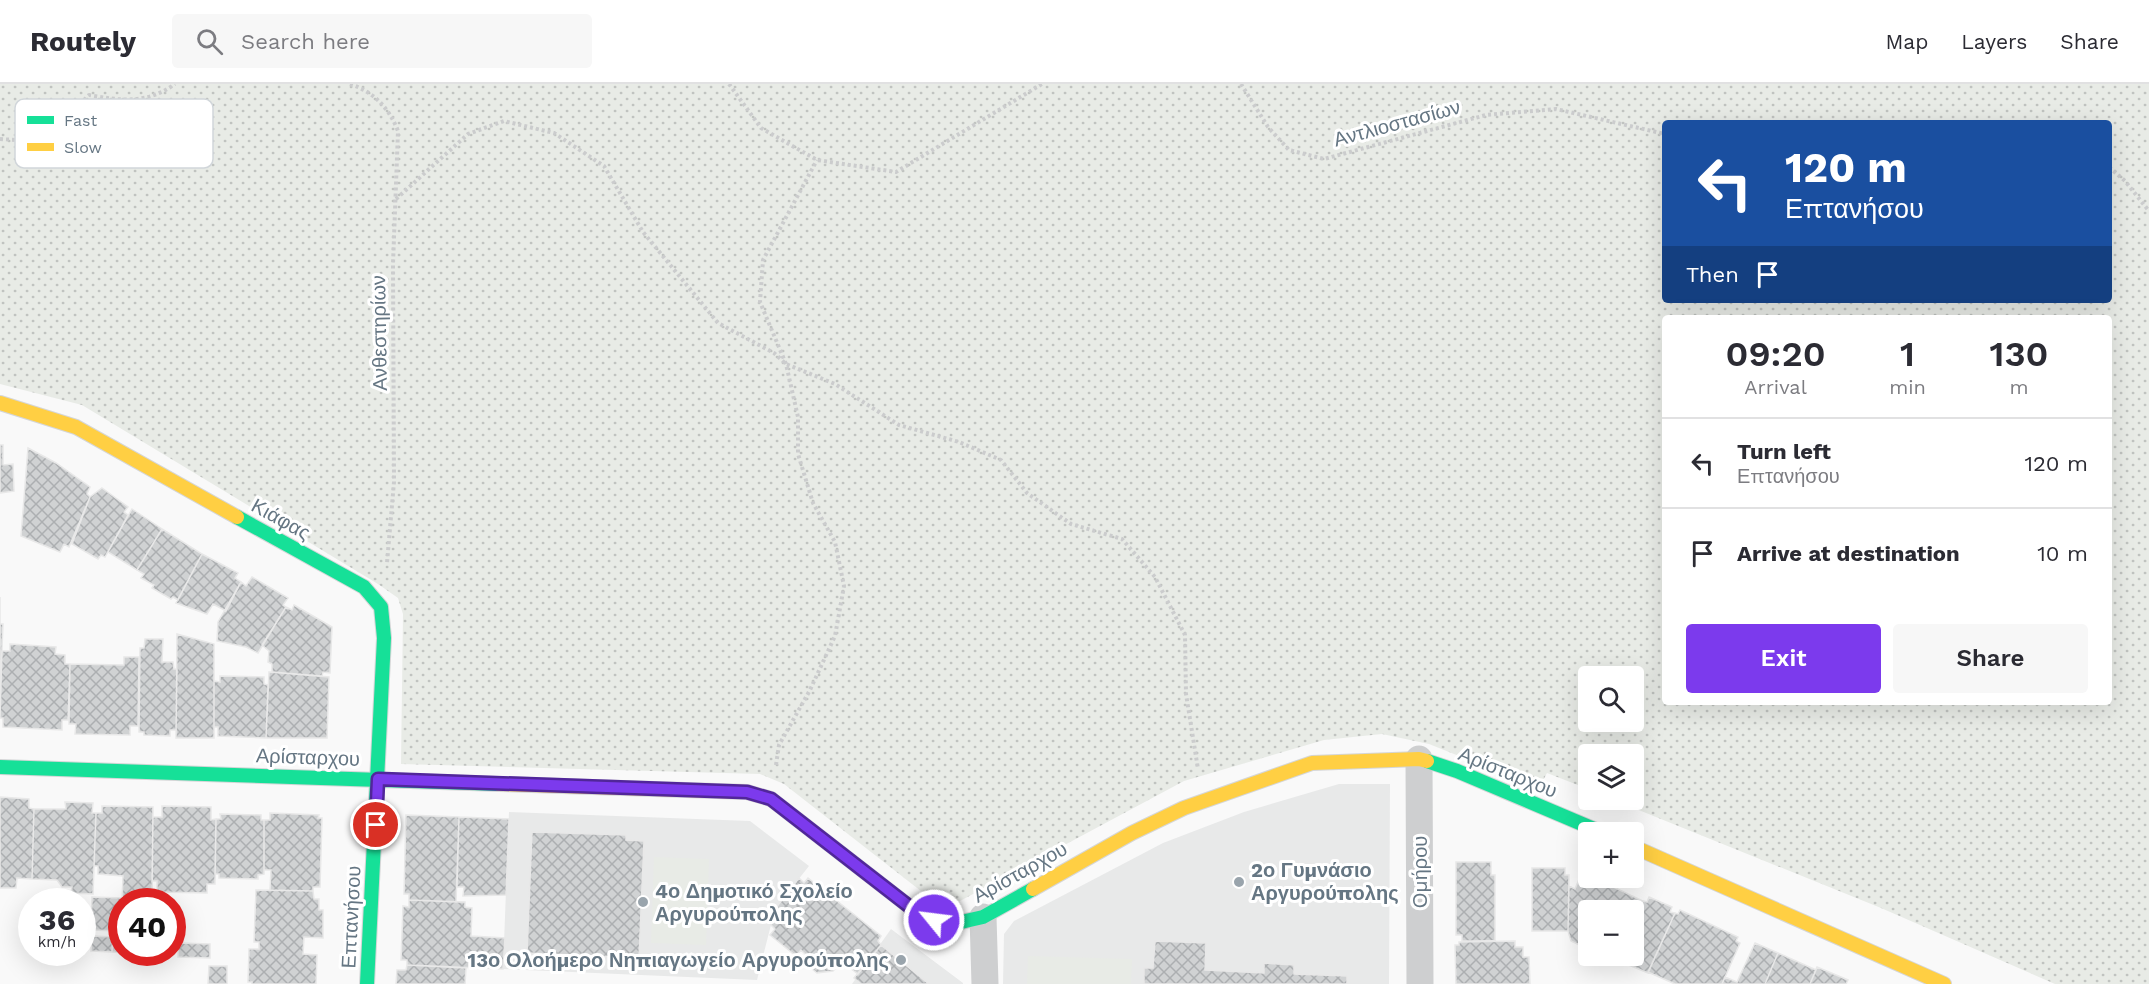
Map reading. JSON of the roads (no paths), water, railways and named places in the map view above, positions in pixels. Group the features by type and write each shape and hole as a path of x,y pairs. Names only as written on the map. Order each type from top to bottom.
{"street":[{"name":"Κιάφας","path":"0,403 76,427 364,587 379,604 384,638 378,779"},
{"name":"Αρίσταρχου","path":"0,767 747,792 771,799 919,914 948,925 983,917 1132,833 1203,801 1312,763 1419,759 1457,771 1578,822"},
{"name":"Ομήρου","path":"1419,759 1420,984"},
{"name":"Επτανήσου","path":"367,984 378,779"},
{"path":"1644,851 1944,984"},
{"path":"983,917 985,984"}],"place":[{"name":"2ο Γυμνάσιο Αργυρούπολης","path":"1239,882"},
{"name":"4ο Δημοτικό Σχολείο Αργυρούπολης","path":"643,902"},
{"name":"13ο Ολοήμερο Νηπιαγωγείο Αργυρούπολης","path":"901,960"}]}
